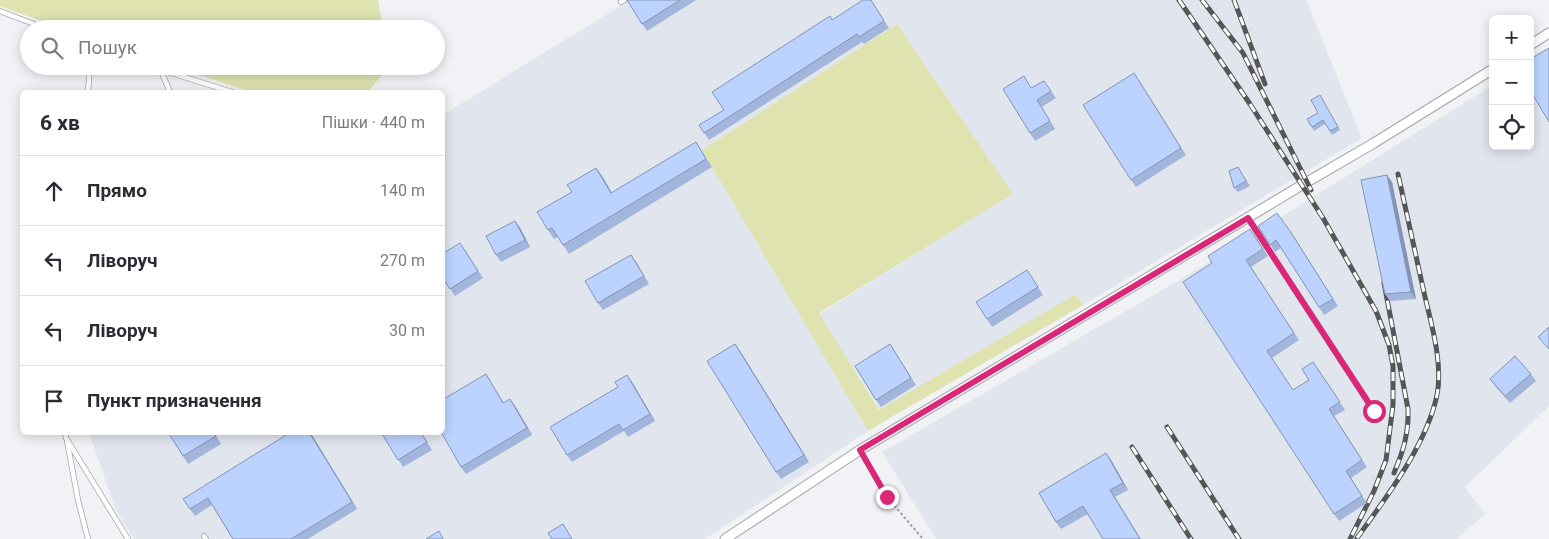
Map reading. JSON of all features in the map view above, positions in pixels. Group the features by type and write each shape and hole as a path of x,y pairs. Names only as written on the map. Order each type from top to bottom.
{"street":[{"path":"1534,42 1549,33"},
{"path":"725,539 860,450 1374,144 1489,72"}],"lane":[{"path":"0,10 25,20"},
{"path":"88,90 89,75"},
{"path":"163,75 169,90"},
{"path":"177,75 226,90"},
{"path":"1248,218 1374,411"},
{"path":"66,435 78,500 88,539"},
{"path":"66,435 128,539"}],"path":[{"path":"860,450 887,497 923,539"}],"shaded area":[{"path":"630,0 1306,0 1362,138 1083,305 1076,294 880,410 819,314 1013,194 897,24 702,150 868,431 705,539 134,539 116,510 90,435 445,435 445,114"},
{"path":"1549,50 1549,406 1465,487 1485,514 1457,539 936,539 882,452 1178,281 1489,87 1489,150 1534,150 1534,59"}],"green space":[{"path":"0,0 378,0 381,20 38,20 0,6"},
{"path":"897,24 1013,194 819,313 879,410 1076,294 1083,305 868,431 702,150"},
{"path":"199,75 382,75 370,90 245,90"}],"building":[{"path":"627,0 680,0 642,24"},
{"path":"863,0 871,0 884,21 859,37 857,34 704,133 699,125 724,110 712,92 830,16 832,20"},
{"path":"1549,48 1549,122 1534,97 1534,57"},
{"path":"1134,73 1181,148 1131,180 1083,105"},
{"path":"1024,76 1031,88 1044,81 1051,91 1037,100 1050,121 1030,133 1003,89"},
{"path":"1320,95 1338,127 1330,131 1323,120 1312,127 1307,119 1318,113 1311,100"},
{"path":"696,142 706,159 563,245 552,228 548,230 537,212 572,192 567,185 596,168 611,193"},
{"path":"1238,167 1246,181 1234,188 1229,171"},
{"path":"1387,175 1411,292 1385,294 1361,180"},
{"path":"1277,213 1333,299 1319,307 1276,240 1270,245 1258,226"},
{"path":"515,221 525,240 496,255 486,236"},
{"path":"1250,229 1263,249 1246,260 1294,333 1267,351 1293,390 1309,380 1302,369 1313,362 1340,402 1329,409 1362,460 1346,471 1362,496 1334,514 1183,282 1212,263 1208,256"},
{"path":"460,243 478,271 450,289 445,282 445,252"},
{"path":"631,255 644,276 598,303 585,281"},
{"path":"1027,270 1038,287 987,319 976,302"},
{"path":"1549,327 1549,349 1538,337"},
{"path":"735,344 804,455 776,472 707,361"},
{"path":"890,344 911,378 876,400 855,366"},
{"path":"1515,356 1531,374 1505,396 1490,379"},
{"path":"486,374 503,403 510,399 527,428 461,467 443,435 445,435 445,398"},
{"path":"627,375 650,414 623,430 619,424 567,455 550,427 618,387 615,382"},
{"path":"170,435 216,436 183,456"},
{"path":"286,435 311,435 352,502 291,539 233,539 208,498 190,509 183,499"},
{"path":"383,435 422,435 427,442 398,460"},
{"path":"1106,453 1123,483 1110,490 1140,539 1103,539 1083,506 1056,522 1039,493"},
{"path":"563,524 572,539 552,539 548,533"},
{"path":"439,531 443,539 426,539"}],"railway":[{"path":"1179,0 1250,104 1323,218 1376,311 1389,345 1393,366 1393,405 1386,460 1374,491 1350,539"},
{"path":"1202,0 1243,53 1311,190"},
{"path":"1234,0 1265,84"},
{"path":"1357,538 1415,451 1432,414 1437,395 1438,358 1398,174"},
{"path":"1384,283 1408,409 1408,426 1405,442 1394,473"},
{"path":"1167,427 1239,539"},
{"path":"1132,447 1191,539"}],"route":[{"path":"887,497 860,450 1248,218 1374,411"}]}
